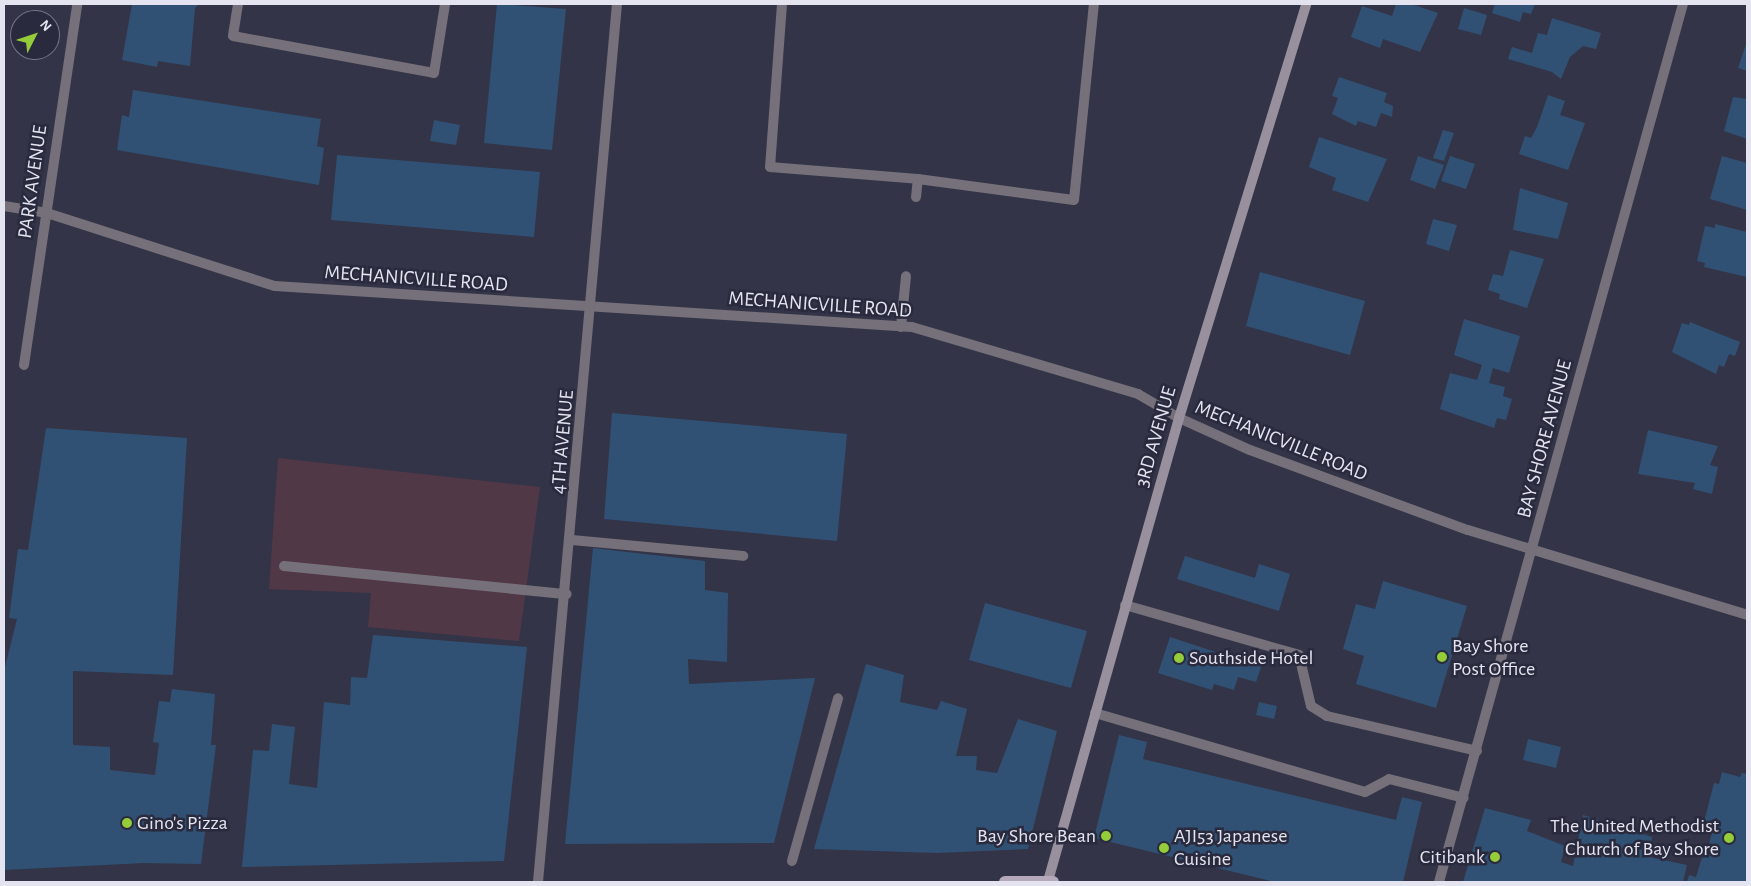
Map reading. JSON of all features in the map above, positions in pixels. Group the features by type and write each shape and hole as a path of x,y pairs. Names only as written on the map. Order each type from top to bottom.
{"main road":[{"name":"3RD AVENUE","path":"1050,882 1125,605 1179,418 1306,4"},
{"path":"1005,882 1050,882"}],"street":[{"name":"PARK AVENUE","path":"24,365 76,4"},
{"path":"238,4 234,36 434,73 445,4"},
{"name":"4TH AVENUE","path":"538,882 572,540 617,4"},
{"path":"782,4 770,166 918,180 1074,200 1094,4"},
{"name":"BAY SHORE AVENUE","path":"1439,882 1464,798 1683,4"},
{"path":"916,197 918,180"},
{"name":"MECHANICVILLE ROAD","path":"4,206 47,213 275,286 901,327 1138,394 1179,418 1346,487 1532,551 1747,615"},
{"path":"901,327 906,276"},
{"path":"572,540 743,556"},
{"path":"284,566 567,594"},
{"path":"1125,605 1299,655 1311,706 1327,716 1477,751"},
{"path":"792,861 838,698"},
{"path":"1095,713 1366,792 1389,779 1464,798"}],"shaded area":[{"path":"278,458 540,487 519,641 368,627 371,593 269,589"}],"building":[{"path":"132,4 199,4 195,8 190,66 158,61 157,67 122,60"},
{"path":"497,4 566,9 552,150 484,143"},
{"path":"1396,4 1411,4 1438,13 1420,52 1383,39 1380,48 1351,37 1362,6 1392,16"},
{"path":"1495,4 1535,4 1531,14 1523,12 1520,22 1492,13"},
{"path":"1464,8 1487,15 1481,35 1458,29"},
{"path":"1552,18 1601,33 1596,49 1583,46 1570,57 1561,79 1552,72 1508,59 1512,47 1532,53 1538,33 1547,35"},
{"path":"1747,41 1747,71 1738,68"},
{"path":"1339,77 1387,93 1384,102 1393,106 1392,117 1381,113 1376,127 1358,121 1356,126 1332,114 1338,98 1332,96"},
{"path":"133,90 321,119 317,146 324,148 319,185 117,150 122,115 129,117"},
{"path":"1548,95 1565,101 1560,115 1585,123 1568,170 1519,154 1525,136 1531,138 1537,127"},
{"path":"1733,97 1747,99 1747,139 1724,131"},
{"path":"434,120 460,125 456,145 430,141"},
{"path":"1443,130 1454,133 1444,161 1433,158"},
{"path":"1319,137 1387,159 1368,202 1332,190 1336,178 1309,167"},
{"path":"337,155 540,172 534,237 331,220"},
{"path":"1418,156 1444,165 1435,189 1410,180"},
{"path":"1450,156 1475,164 1466,189 1441,181"},
{"path":"1722,156 1747,163 1747,210 1710,199"},
{"path":"1520,188 1568,203 1558,239 1513,230"},
{"path":"1433,219 1457,225 1449,251 1426,244"},
{"path":"1715,224 1747,232 1747,277 1704,267 1705,263 1697,261 1705,226 1715,228"},
{"path":"1510,250 1544,259 1527,308 1499,299 1500,294 1488,290 1493,274 1503,276"},
{"path":"1260,272 1365,301 1350,355 1246,326"},
{"path":"1464,319 1520,336 1509,373 1493,368 1489,383 1505,387 1503,396 1512,399 1506,420 1497,418 1494,428 1440,409 1450,373 1477,380 1482,365 1454,355"},
{"path":"1690,322 1740,342 1735,356 1729,354 1724,367 1719,365 1716,374 1672,352 1682,323 1689,325"},
{"path":"612,413 847,434 837,541 604,519"},
{"path":"46,428 187,438 173,675 73,671 73,745 110,747 110,770 155,775 159,743 153,742 159,701 170,702 172,689 215,694 211,745 216,745 201,864 144,863 4,870 4,671 17,619 9,618 18,549 28,550"},
{"path":"1648,430 1718,446 1710,465 1718,467 1712,494 1693,489 1695,483 1638,474"},
{"path":"593,548 705,561 705,590 728,593 727,662 688,659 689,684 815,678 774,843 565,844"},
{"path":"1185,556 1255,578 1259,564 1290,574 1279,611 1177,579"},
{"path":"1383,581 1467,606 1436,708 1356,684 1364,656 1343,649 1356,604 1375,609"},
{"path":"985,603 1087,631 1071,688 969,660"},
{"path":"373,635 527,647 504,861 242,867 253,750 269,751 272,724 295,727 289,784 317,788 324,702 350,705 351,677 367,678"},
{"path":"1170,637 1261,667 1256,682 1238,677 1234,690 1214,684 1212,690 1158,673"},
{"path":"866,664 904,675 900,702 937,710 941,701 967,709 956,756 977,756 976,770 997,773 1018,719 1057,731 1028,849 937,853 814,849"},
{"path":"1259,702 1277,706 1274,719 1256,715"},
{"path":"1119,735 1147,742 1143,759 1396,820 1402,797 1422,802 1403,882 1275,882 1094,838"},
{"path":"1528,739 1561,747 1556,768 1523,760"},
{"name":"The United Methodist Church of Bay Shore","path":"1722,772 1740,777 1742,773 1747,774 1747,882 1687,882 1689,875 1696,877 1704,851 1707,852 1714,825 1704,822 1714,783 1719,784"},
{"path":"1485,808 1531,820 1527,831 1565,846 1561,862 1573,866 1583,815 1652,837 1649,857 1687,865 1683,882 1463,882"}],"place":[{"name":"Bay Shore Post Office","path":"1442,657"},
{"name":"Southside Hotel","path":"1179,658"},
{"name":"Gino's Pizza","path":"127,823"},
{"name":"Bay Shore Bean","path":"1106,836"},
{"name":"The United Methodist Church of Bay Shore","path":"1729,838"},
{"name":"AJI53 Japanese Cuisine","path":"1164,848"},
{"name":"Citibank","path":"1495,857"}]}
